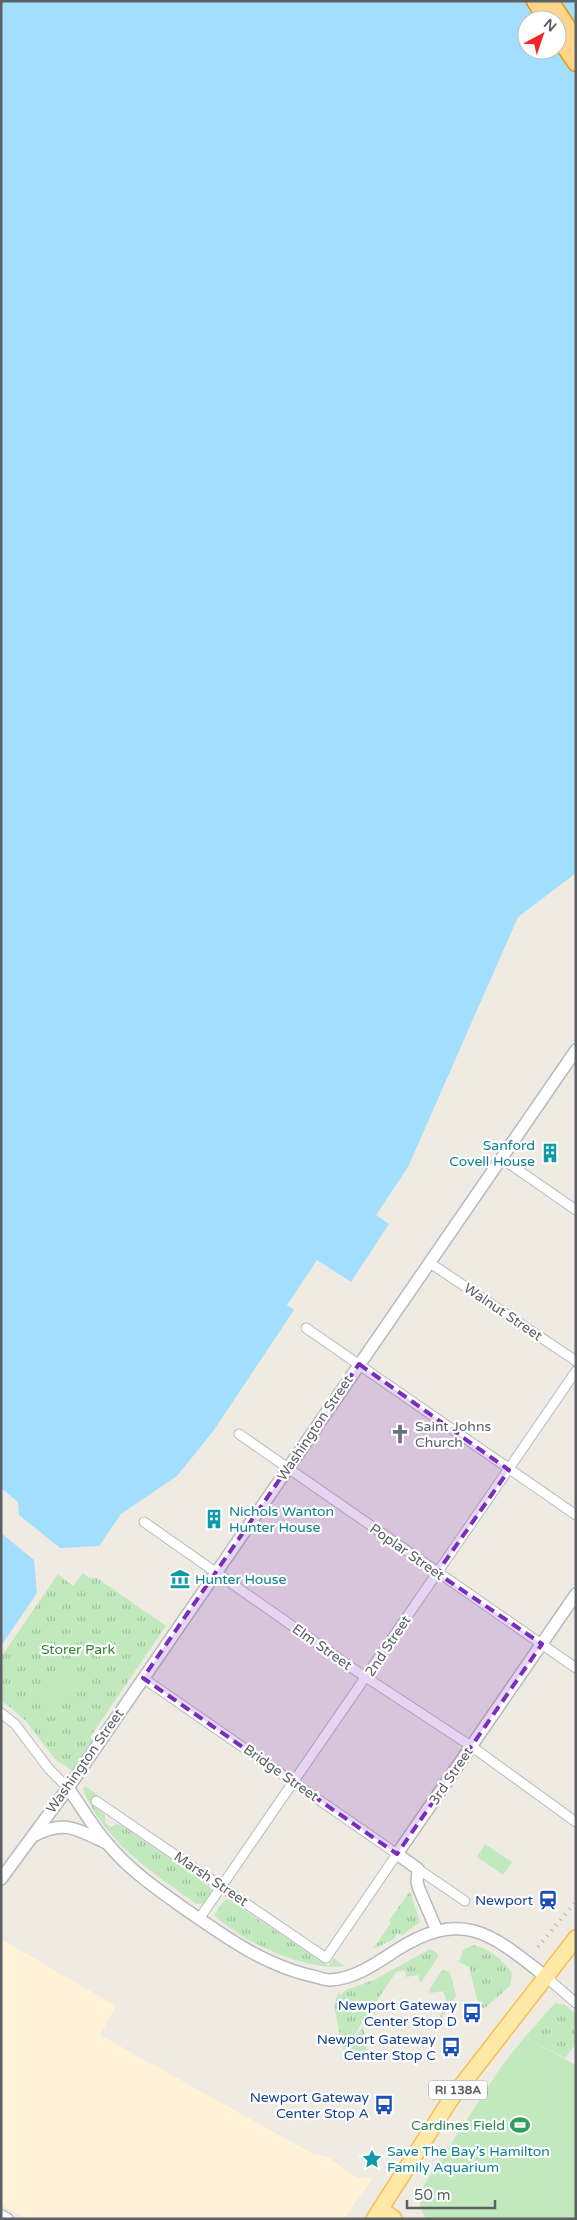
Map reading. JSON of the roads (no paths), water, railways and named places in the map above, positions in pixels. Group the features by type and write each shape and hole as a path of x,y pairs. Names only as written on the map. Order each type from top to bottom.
{"highway":[{"path":"550,1 576,40"},
{"path":"567,50 576,63"}],"main road":[{"name":"RI 138A","path":"378,2214 451,2099 576,1938"},
{"path":"378,2214 394,2219"}],"street":[{"name":"Washington Street","path":"1,1879 68,1788 575,1052"},
{"path":"501,1158 576,1210"},
{"name":"Walnut Street","path":"430,1262 576,1361"},
{"path":"306,1328 576,1516"},
{"name":"2nd Street","path":"199,1919 576,1371"},
{"name":"Poplar Street","path":"239,1434 576,1668"},
{"name":"Elm Street","path":"144,1522 366,1678 471,1746 576,1822"},
{"name":"3rd Street","path":"326,1958 576,1594"},
{"name":"Bridge Street","path":"143,1678 465,1901"},
{"path":"1,1713 15,1724 49,1768 68,1788 107,1843 135,1872 232,1942 262,1958 295,1971 329,1980 355,1975 384,1960 396,1951 437,1931 462,1928 482,1933 520,1956 576,2003"},
{"name":"Marsh Street","path":"96,1801 326,1958"},
{"path":"31,1837 54,1827 69,1827 107,1843"},
{"path":"418,1869 417,1882 419,1889 437,1931"},
{"path":"1,2216 7,2219"}],"water":[{"path":"1,1 576,1 576,873 518,917 408,1167 376,1215 389,1224 351,1282 317,1260 287,1305 294,1310 214,1430 177,1476 121,1514 99,1546 60,1548 19,1515 18,1502 1,1488"},
{"path":"1,1533 34,1560 37,1593 1,1646"}],"railway":[{"path":"538,1947 576,1901"}],"place":[{"name":"Sanford Covell House","path":"550,1153"},
{"name":"Saint Johns Church","path":"400,1434"},
{"name":"Nichols Wanton Hunter House","path":"214,1519"},
{"name":"Hunter House","path":"180,1579"},
{"name":"Newport","path":"548,1900"},
{"name":"Newport Gateway Center Stop D","path":"472,2013"},
{"name":"Newport Gateway Center Stop C","path":"451,2047"},
{"name":"Newport Gateway Center Stop A","path":"384,2105"},
{"name":"Cardines Field","path":"520,2125"},
{"name":"Save The Bay’s Hamilton Family Aquarium","path":"372,2159"}],"park label":[{"name":"Storer Park","path":"78,1649"}]}
